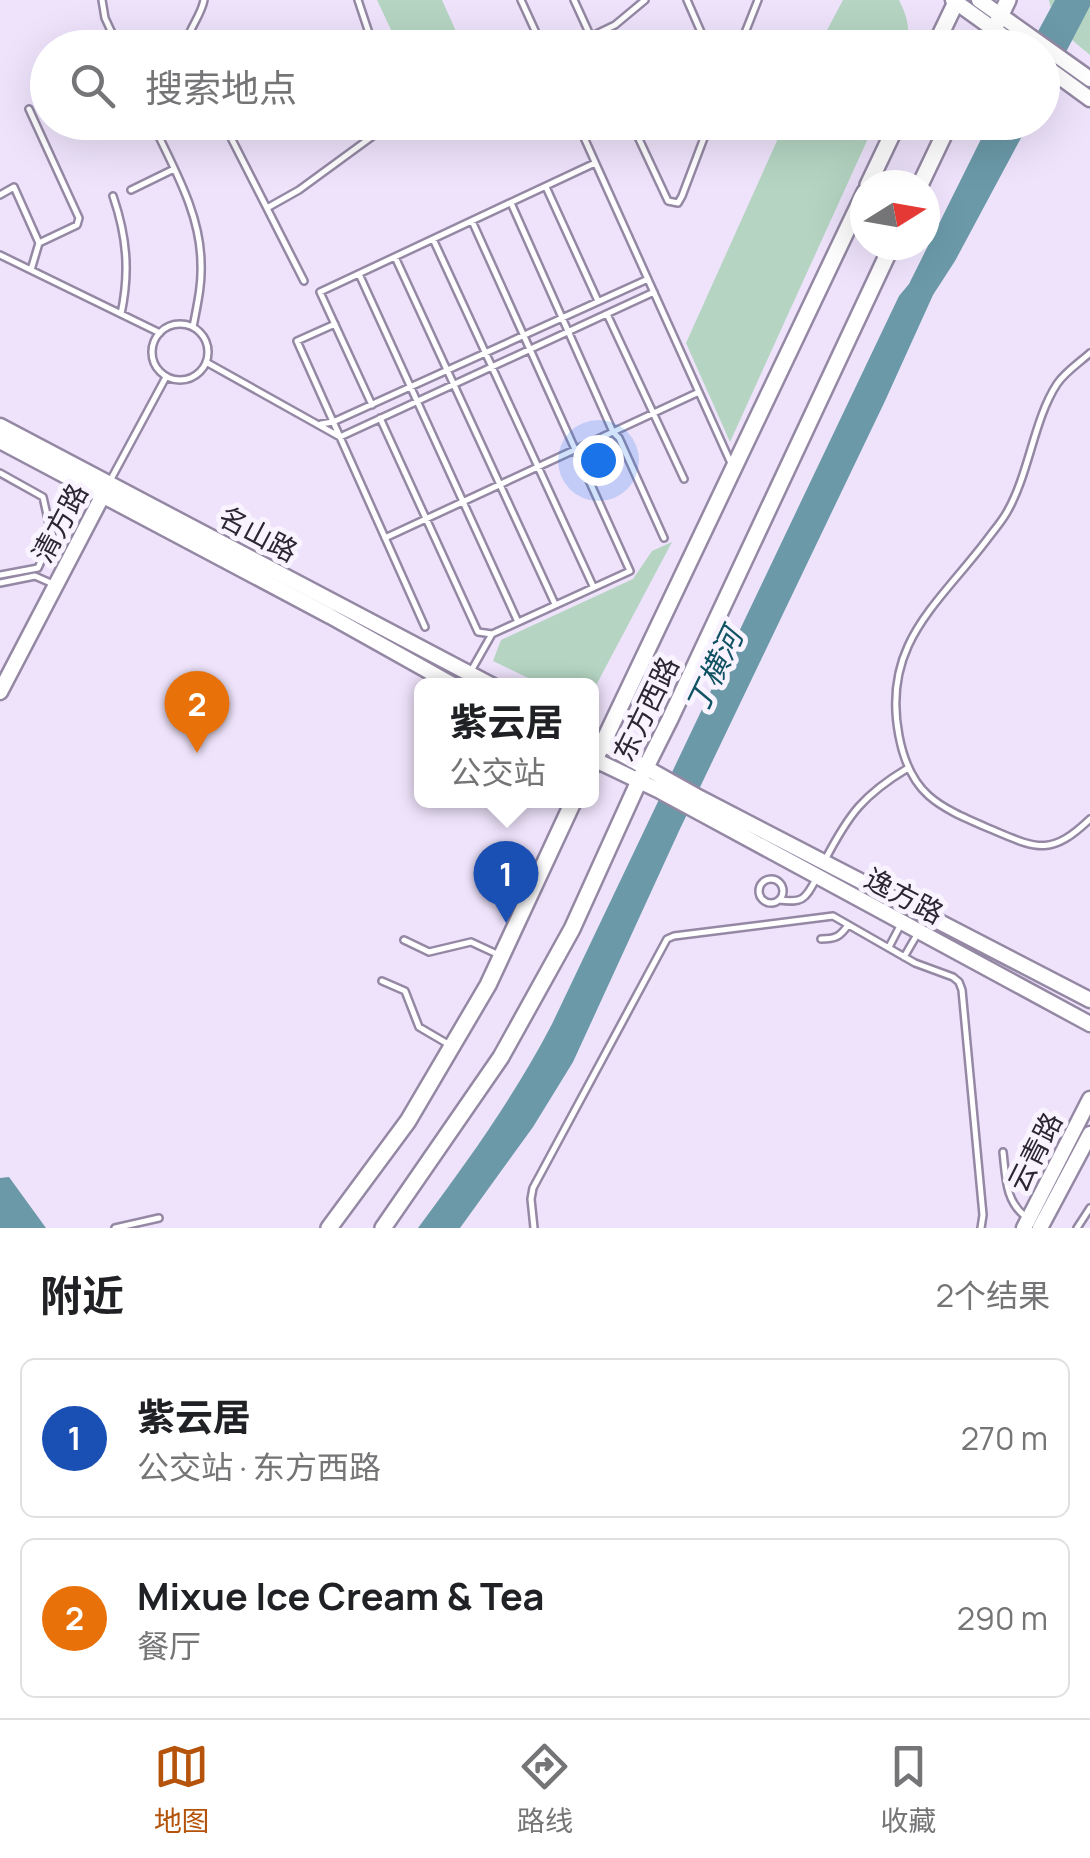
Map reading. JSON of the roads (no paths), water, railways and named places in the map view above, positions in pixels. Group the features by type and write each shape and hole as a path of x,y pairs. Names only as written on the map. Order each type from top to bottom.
{"main road":[{"path":"942,30 955,1"},
{"name":"东方西路","path":"875,170 890,140"},
{"path":"927,170 941,140"},
{"name":"东方西路","path":"599,736 850,223"},
{"name":"东方西路","path":"383,1228 501,1057 572,929 885,260"},
{"path":"328,1228 408,1121 452,1047 488,984 570,808"}],"street":[{"path":"980,0 1001,14"},
{"path":"955,1 1001,14"},
{"path":"1060,60 1090,79"},
{"path":"1060,77 1090,99"},
{"name":"名山路","path":"0,426 105,490 441,678"},
{"name":"名山路","path":"0,441 479,678"},
{"name":"清方路","path":"0,692 105,490"},
{"path":"599,742 642,774 698,805"},
{"path":"599,764 642,774"},
{"name":"逸方路","path":"698,805 824,862 1090,1000"},
{"name":"逸方路","path":"698,805 817,878 1090,1024"},
{"name":"云青路","path":"1031,1225 1090,1099"},
{"name":"云青路","path":"1031,1225 1090,1134"}],"lane":[{"path":"102,0 111,30"},
{"path":"189,30 204,0"},
{"path":"358,0 368,30"},
{"path":"522,0 535,30"},
{"path":"574,0 588,30"},
{"path":"687,0 700,30"},
{"path":"746,30 758,0"},
{"path":"603,30 640,2"},
{"path":"39,243 76,226 79,218 43,140"},
{"path":"160,140 197,230 202,263 193,327"},
{"path":"232,140 304,281"},
{"path":"267,208 299,190 367,140"},
{"path":"585,140 733,467"},
{"path":"639,140 668,201 673,204 682,196 703,140"},
{"path":"372,404 320,292 596,163"},
{"path":"130,190 174,169"},
{"path":"546,186 598,301"},
{"path":"0,194 14,187 39,243 31,270"},
{"path":"113,196 126,250 127,285 121,314"},
{"path":"510,203 664,538"},
{"path":"380,418 478,632 492,634 630,571 472,221"},
{"path":"434,239 594,588"},
{"path":"0,255 160,333"},
{"path":"395,257 555,605"},
{"path":"359,274 518,622"},
{"path":"318,425 333,422 648,279"},
{"path":"340,437 654,292"},
{"path":"607,314 684,479"},
{"path":"174,324 193,327 206,342 206,362 189,378 166,376 153,359 152,348 160,333 174,324"},
{"path":"335,324 297,341 425,627"},
{"path":"1090,353 1059,380 1007,512 905,648 895,679 895,717 902,756 913,780 932,800 1025,844 1045,847 1066,840 1090,819"},
{"path":"206,362 340,437"},
{"path":"105,490 166,376"},
{"path":"385,538 699,392"},
{"path":"0,473 44,497 52,537 38,568 0,575"},
{"path":"0,583 34,576 56,585"},
{"path":"470,673 492,634"},
{"path":"778,900 783,893 780,882 766,880 761,896 771,903 803,899 858,805 880,784 908,768"},
{"path":"534,1228 533,1188 667,939 823,916 833,916 904,957 959,982 983,1215 980,1228"},
{"path":"888,948 902,924"},
{"path":"821,939 834,940 848,925"},
{"path":"904,957 918,932"},
{"path":"404,940 429,952 471,942 501,956"},
{"path":"382,981 405,991 419,1027 452,1047"},
{"path":"1002,1152 1011,1202 1031,1225"},
{"path":"1077,1228 1090,1208"},
{"path":"115,1228 160,1218"}],"water":[{"path":"1055,0 1090,0 1060,63 1060,30 1039,30"},
{"path":"981,140 1020,140 933,295 573,1062 533,1127 460,1228 418,1228 506,1103 552,1024 899,296 921,260 940,260 940,222"},
{"path":"9,1177 46,1228 0,1228 0,1178"}],"place":[{"name":"Mixue Ice Cream & Tea","path":"197,753"},
{"name":"紫云居","path":"506,923"}],"water label":[{"name":"丁横河","path":"715,671"}]}
